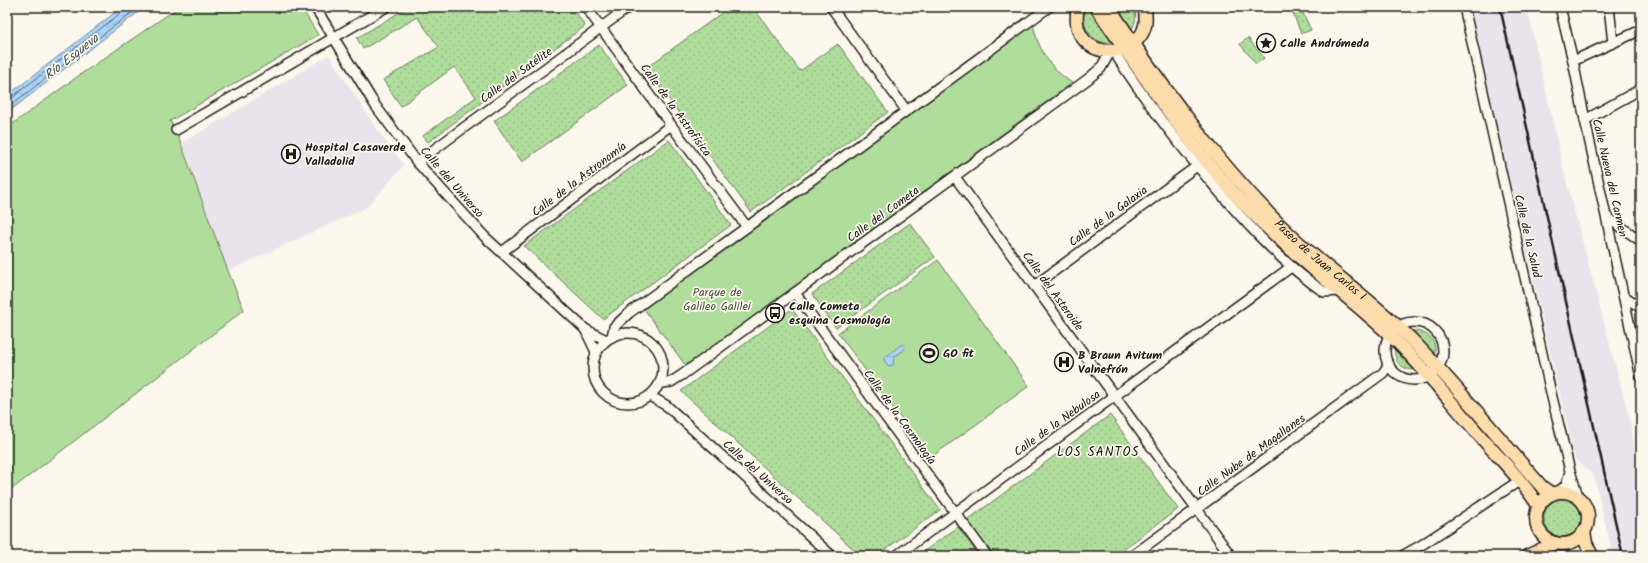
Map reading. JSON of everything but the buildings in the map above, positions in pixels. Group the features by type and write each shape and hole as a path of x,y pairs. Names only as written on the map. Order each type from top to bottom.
{"main road":[{"path":"1078,7 1076,18 1079,33 1088,44 1100,51 1120,49 1143,28 1145,20 1144,7"},
{"name":"Paseo de Juan Carlos I","path":"1096,7 1120,49 1205,159 1242,202 1291,250 1339,291 1394,331"},
{"name":"Paseo de Juan Carlos I","path":"1109,7 1120,49 1195,127 1227,168 1299,243 1394,331 1542,488 1554,494"},
{"name":"Paseo de Juan Carlos I","path":"1432,372 1539,506"},
{"path":"1555,543 1547,539 1539,528 1536,517 1539,506 1545,499 1554,494 1566,492 1579,499 1585,507 1588,517 1584,531 1579,538 1568,543"},
{"path":"1529,555 1539,528"},
{"path":"1584,531 1590,556"},
{"path":"1529,555 1555,543 1568,543 1574,545 1590,556"}],"street":[{"name":"Calle del Universo","path":"315,7 375,105 417,162 464,215 585,329 596,352"},
{"path":"176,130 386,7"},
{"name":"Calle de la Astrofísica","path":"586,7 671,125 747,226"},
{"name":"Calle del Satélite","path":"417,162 629,7"},
{"path":"609,338 621,334 639,334 654,344 660,352 663,361 663,370 659,385 650,396 631,404 621,403 604,395 594,380 593,371 596,352 609,338 614,327 621,320 747,226 1049,7"},
{"name":"Calle de la Salud","path":"1464,7 1570,471 1579,499"},
{"name":"Calle Nueva del Carmen","path":"1560,7 1574,61 1585,120 1641,377"},
{"path":"1609,7 1613,43"},
{"path":"835,8 906,110"},
{"path":"1574,61 1641,30"},
{"name":"Paseo de Juan Carlos I","path":"1120,49 1158,115 1197,166 1239,214 1291,267 1324,292 1339,291"},
{"name":"Calle del Cometa","path":"659,385 676,379 955,177 1101,68 1120,49"},
{"path":"1585,120 1641,89"},
{"name":"Calle de la Astronomía","path":"502,252 671,125"},
{"name":"Calle de la Galaxia","path":"1034,286 1197,166"},
{"name":"Calle del Asteroide","path":"955,177 1231,556"},
{"path":"1607,217 1641,241"},
{"name":"Calle de la Nebulosa","path":"896,556 1291,267"},
{"name":"Calle de la Cosmología","path":"795,293 987,556"},
{"path":"1624,296 1641,308"},
{"path":"1414,322 1431,327 1439,335 1443,347 1442,356 1432,372 1414,380 1407,379 1396,373 1389,364 1385,349 1394,331 1406,323 1414,322"},
{"name":"Calle del Universo","path":"585,329 609,338"},
{"name":"Calle Nube de Magallanes","path":"1132,556 1384,373 1389,364"},
{"path":"1384,373 1396,373"},
{"name":"Calle del Universo","path":"659,385 668,406"},
{"name":"Calle del Universo","path":"650,396 668,406 832,556"},
{"path":"1554,494 1566,485 1570,471"},
{"path":"1402,556 1420,546 1519,481"}],"shaded area":[{"path":"1469,7 1527,7 1565,176 1631,424 1637,474 1641,490 1641,508 1636,514 1641,530 1639,556 1613,556 1594,476 1575,459"},
{"name":"Hospital Casaverde Valladolid","path":"329,55 378,131 404,165 366,208 228,271 182,143"}],"green space":[{"path":"179,7 301,7 318,35 170,121 176,130 244,310 7,493 7,128 81,74"},
{"path":"408,7 572,7 585,26 428,142 423,136 476,97 454,67 401,106 383,80 439,47 417,17 363,49 357,38"},
{"path":"730,7 753,7 800,71 838,44 888,112 751,212 646,68"},
{"path":"1086,7 1090,7 1113,42 1099,41 1093,38 1087,30 1084,21 1083,16"},
{"path":"1116,7 1134,7 1136,19 1131,30"},
{"path":"1300,7 1311,30 1301,34 1292,10"},
{"name":"Parque de Galileo Galilei","path":"1033,24 1038,42 1046,58 1057,71 1072,83 686,366 644,309"},
{"path":"1248,38 1264,58 1256,64 1240,44"},
{"path":"599,45 628,85 522,162 494,121"},
{"path":"669,140 731,225 603,319 524,246"},
{"path":"910,223 935,257 836,328 812,294"},
{"name":"GO fit","path":"938,260 1029,386 930,458 838,333"},
{"path":"792,309 940,510 876,556 861,556 681,391"},
{"path":"1411,331 1421,332 1430,337 1434,345 1434,356"},
{"path":"1395,347 1418,370 1408,369 1397,362"},
{"path":"1110,415 1178,509 1114,556 992,556 966,521"},
{"path":"1563,499 1576,505 1582,518 1576,531 1563,537 1550,531 1544,518 1550,505"},
{"path":"958,527 979,556 917,556"}],"water":[{"name":"Río Esgueva","path":"122,7 145,7 7,113 7,96"},
{"path":"902,344 905,346 904,350 894,357 893,365 889,366 885,362 884,358"}],"railway":[{"path":"1500,7 1623,556"}],"place":[{"name":"Calle Andrómeda","path":"1266,43"},
{"name":"Hospital Casaverde Valladolid","path":"291,154"},
{"name":"Calle Cometa esquina Cosmología","path":"775,313"},
{"name":"GO fit","path":"929,353"},
{"name":"B Braun Avitum Valnefrón","path":"1064,362"}],"district":[{"name":"LOS SANTOS","path":"1098,451"}]}
